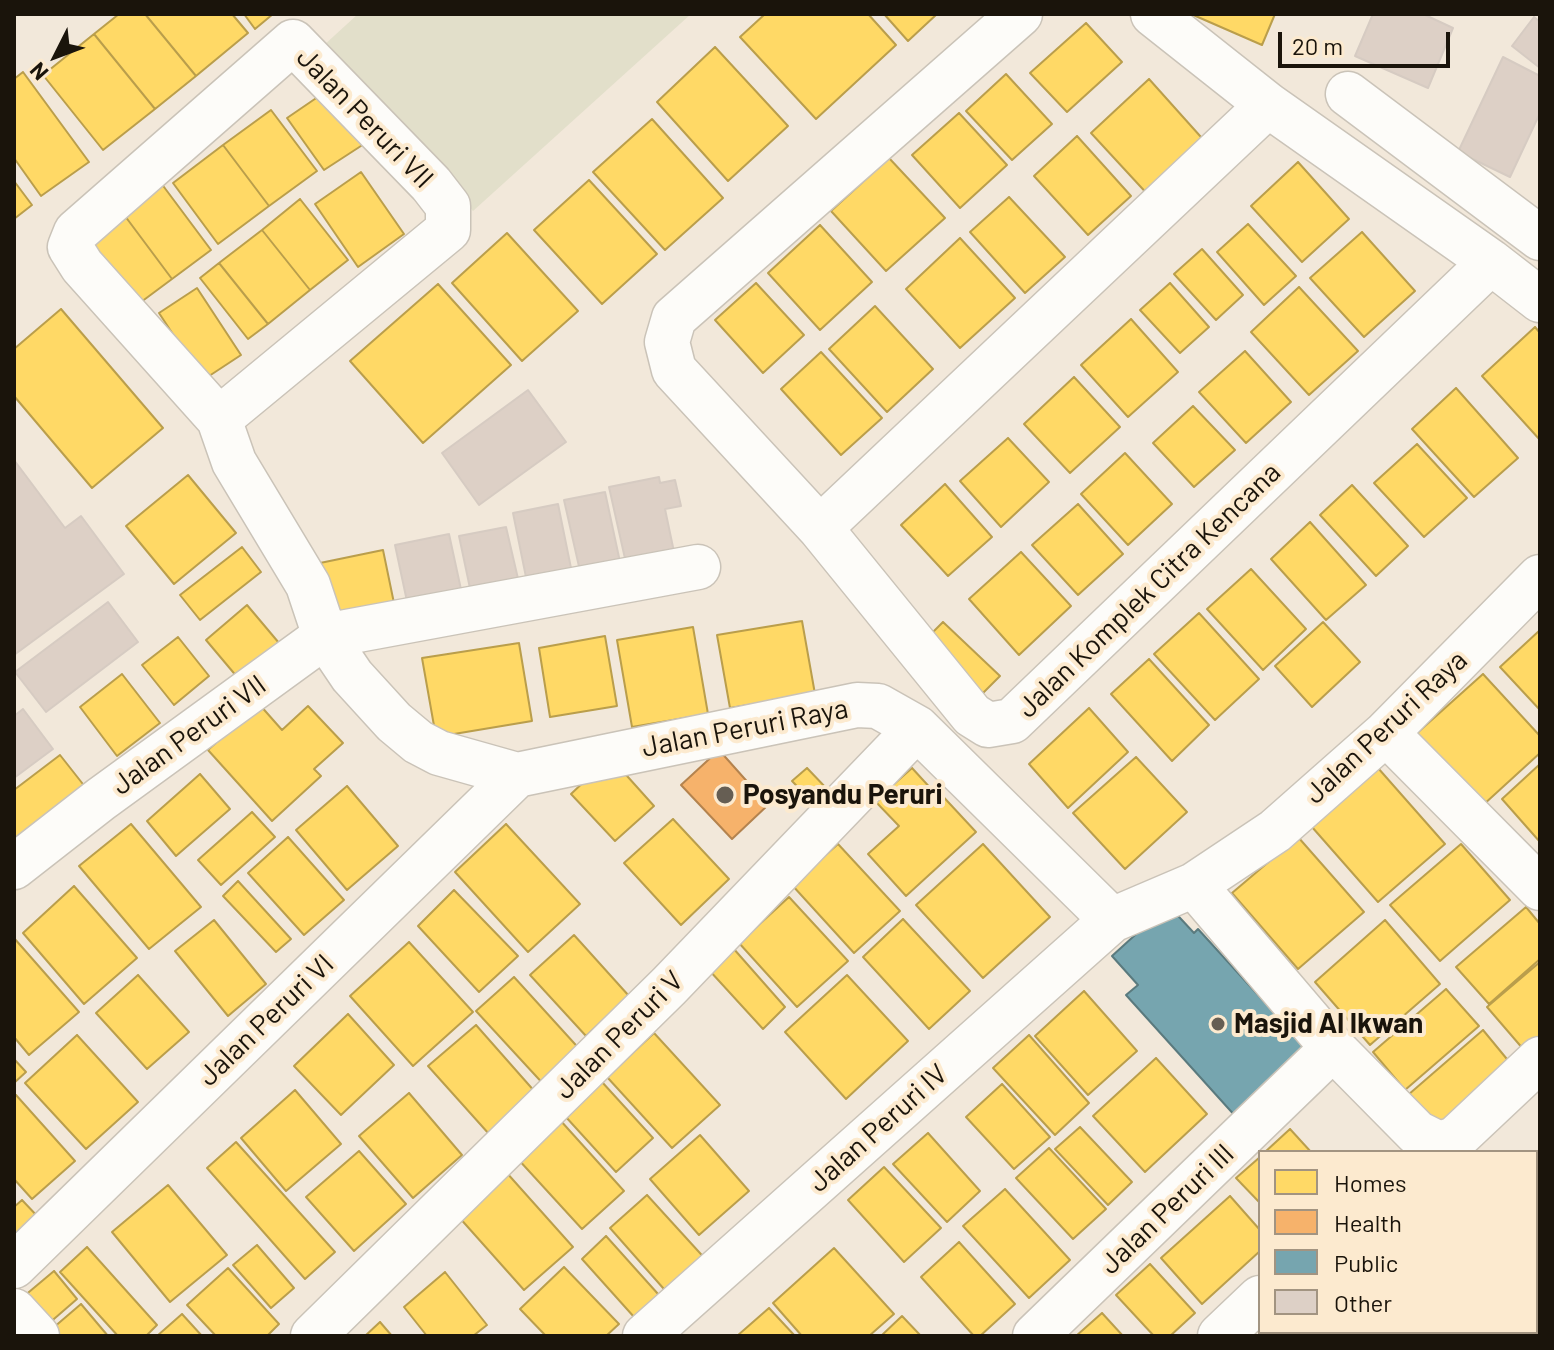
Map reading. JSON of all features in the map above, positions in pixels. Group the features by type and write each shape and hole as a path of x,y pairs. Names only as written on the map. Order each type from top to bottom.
{"street":[{"name":"Jalan Komplek Citra Kencana","path":"1020,14 674,318 667,342 674,370 820,528 972,715 988,725 1012,721 1491,262"},
{"path":"1153,14 1268,105 1540,300"},
{"name":"Jalan Peruri VII","path":"14,867 101,799 325,636 308,585 234,462 219,419 82,266 70,247 76,232 293,42 431,184 448,206 448,230 219,419"},
{"path":"1348,94 1540,238"},
{"path":"820,528 1268,105"},
{"path":"325,636 698,567"},
{"name":"Jalan Peruri Raya","path":"325,636 352,676 394,722 418,742 439,753 517,775 857,705 878,706 917,728 1112,920 1194,885 1275,831 1386,733 1540,577"},
{"name":"Jalan Peruri V","path":"313,1336 669,986 917,728"},
{"path":"1386,733 1540,888"},
{"name":"Jalan Peruri VI","path":"14,1266 517,775"},
{"path":"1194,885 1333,1048 1417,1133 1439,1144 1455,1139 1540,1059"},
{"name":"Jalan Peruri IV","path":"645,1336 1112,920"},
{"name":"Jalan Peruri III","path":"1035,1336 1333,1048"},
{"path":"1220,1336 1258,1300"},
{"path":"14,1311 37,1336"}],"shaded area":[{"path":"358,14 691,14 473,211 323,46"}],"building: Homes":[{"path":"119,14 145,14 196,76 155,109 94,34"},
{"path":"145,14 232,14 248,33 196,76"},
{"path":"244,14 273,14 255,29"},
{"path":"765,14 868,14 896,45 816,119 740,37"},
{"path":"884,14 937,14 908,41"},
{"path":"1191,14 1275,14 1262,45"},
{"path":"1086,23 1122,62 1067,112 1030,73"},
{"path":"94,34 155,109 103,150 43,75"},
{"path":"715,47 788,126 728,181 657,102"},
{"path":"23,72 89,162 41,196 14,158 14,79"},
{"path":"1006,74 1052,124 1012,160 966,111"},
{"path":"1149,79 1209,146 1151,198 1091,133"},
{"path":"328,90 364,144 324,170 287,118"},
{"path":"271,110 317,171 269,206 223,145"},
{"path":"959,113 1007,165 960,208 912,155"},
{"path":"652,119 723,198 665,250 593,172"},
{"path":"1077,136 1131,196 1088,235 1034,176"},
{"path":"223,145 269,206 218,244 173,183"},
{"path":"889,158 945,218 886,271 831,211"},
{"path":"1298,162 1349,219 1302,262 1251,206"},
{"path":"361,172 404,234 358,267 315,204"},
{"path":"589,180 657,254 602,304 534,230"},
{"path":"14,181 32,205 14,219"},
{"path":"161,183 211,250 172,279 122,212"},
{"path":"1009,197 1065,257 1025,293 970,232"},
{"path":"300,199 348,260 310,290 262,230"},
{"path":"122,212 172,279 133,308 83,240"},
{"path":"1248,224 1296,276 1264,305 1217,252"},
{"path":"820,225 872,282 820,330 768,273"},
{"path":"262,230 310,290 268,324 219,263"},
{"path":"1362,232 1415,291 1364,337 1310,278"},
{"path":"507,233 578,311 522,361 452,283"},
{"path":"960,238 1015,298 960,348 906,289"},
{"path":"1202,249 1243,295 1216,320 1174,274"},
{"path":"219,263 268,324 248,339 200,278"},
{"path":"756,283 804,335 763,373 715,320"},
{"path":"1170,283 1209,327 1180,353 1140,310"},
{"path":"438,284 511,365 423,443 350,361"},
{"path":"1299,287 1358,351 1309,395 1251,332"},
{"path":"197,288 241,355 203,380 159,313"},
{"path":"875,306 933,369 887,412 829,349"},
{"path":"61,309 163,428 92,488 14,396 14,349"},
{"path":"1131,319 1178,372 1128,417 1081,365"},
{"path":"1535,327 1540,333 1540,440 1482,376"},
{"path":"1245,351 1291,402 1246,443 1199,392"},
{"path":"821,352 882,418 841,455 781,389"},
{"path":"1074,377 1120,427 1070,473 1024,424"},
{"path":"1456,388 1518,458 1474,497 1412,429"},
{"path":"1193,406 1235,450 1194,487 1153,443"},
{"path":"1008,438 1049,482 1001,527 960,481"},
{"path":"1417,444 1467,498 1424,537 1374,483"},
{"path":"1125,453 1172,504 1128,545 1081,494"},
{"path":"188,475 236,533 174,584 126,526"},
{"path":"945,484 992,537 948,576 901,525"},
{"path":"1352,485 1408,546 1376,576 1320,515"},
{"path":"1078,504 1123,554 1078,595 1032,545"},
{"path":"1310,522 1366,585 1326,620 1271,559"},
{"path":"242,547 261,572 200,620 180,595"},
{"path":"383,550 395,608 332,621 320,563"},
{"path":"1021,552 1071,606 1019,655 969,599"},
{"path":"1251,569 1306,629 1263,670 1207,609"},
{"path":"247,605 279,643 238,678 206,640"},
{"path":"1199,613 1259,679 1215,720 1154,654"},
{"path":"802,621 815,694 730,708 717,635"},
{"path":"943,622 1000,676 980,696 923,642"},
{"path":"1323,622 1360,662 1312,707 1275,666"},
{"path":"693,627 708,714 632,727 617,640"},
{"path":"1540,630 1540,710 1500,667"},
{"path":"605,636 617,706 550,717 539,648"},
{"path":"178,637 209,676 174,705 142,665"},
{"path":"519,643 532,721 436,737 422,658"},
{"path":"1149,659 1209,725 1172,761 1111,694"},
{"path":"122,674 160,723 117,756 80,707"},
{"path":"1483,674 1540,736 1540,753 1482,806 1416,734"},
{"path":"259,704 282,730 308,706 343,743 314,769 321,776 272,821 208,750"},
{"path":"1089,708 1128,752 1068,808 1029,764"},
{"path":"60,755 86,788 14,844 14,790"},
{"path":"610,757 654,806 615,841 571,794"},
{"path":"1136,757 1187,812 1125,869 1073,813"},
{"path":"1540,764 1540,842 1502,799"},
{"path":"807,768 828,790 814,804 792,781"},
{"path":"912,768 976,832 906,896 868,854 899,826 875,801"},
{"path":"1378,768 1445,844 1378,902 1312,827"},
{"path":"200,774 230,809 176,856 147,821"},
{"path":"347,786 398,846 347,890 296,830"},
{"path":"252,812 275,837 221,885 198,860"},
{"path":"673,819 729,879 681,925 624,863"},
{"path":"131,824 201,907 149,949 79,866"},
{"path":"506,824 580,904 528,952 455,872"},
{"path":"288,837 344,900 304,935 248,873"},
{"path":"1298,837 1364,912 1298,969 1232,893"},
{"path":"838,844 900,911 854,953 792,885"},
{"path":"983,844 1050,917 983,978 916,905"},
{"path":"1461,844 1510,900 1440,961 1390,905"},
{"path":"238,881 291,939 276,952 223,896"},
{"path":"74,886 137,958 84,1004 23,933"},
{"path":"454,890 518,956 479,992 418,926"},
{"path":"789,897 848,961 797,1007 739,943"},
{"path":"1526,907 1540,924 1540,959 1489,1004 1456,967"},
{"path":"903,919 970,991 929,1029 863,957"},
{"path":"214,920 266,984 228,1016 175,951"},
{"path":"1385,920 1440,984 1370,1045 1315,982"},
{"path":"574,935 629,996 586,1036 530,975"},
{"path":"14,938 79,1012 29,1055 14,1037"},
{"path":"409,942 473,1012 413,1066 350,996"},
{"path":"733,948 785,1007 763,1029 709,970"},
{"path":"1540,962 1540,1036 1524,1050 1487,1007"},
{"path":"138,975 189,1032 147,1069 96,1013"},
{"path":"847,975 908,1041 846,1099 785,1032"},
{"path":"514,977 584,1054 547,1088 476,1011"},
{"path":"1446,989 1479,1026 1405,1090 1373,1052"},
{"path":"1084,991 1137,1051 1088,1095 1035,1036"},
{"path":"348,1014 394,1065 341,1115 294,1066"},
{"path":"476,1025 536,1093 489,1134 428,1066"},
{"path":"1483,1030 1511,1064 1437,1128 1408,1095"},
{"path":"654,1033 720,1105 672,1148 607,1077"},
{"path":"77,1035 138,1102 86,1149 25,1083"},
{"path":"1029,1035 1089,1103 1055,1135 993,1068"},
{"path":"1156,1058 1207,1114 1145,1172 1093,1116"},
{"path":"14,1059 26,1072 14,1083"},
{"path":"602,1082 653,1138 616,1172 565,1116"},
{"path":"1002,1084 1050,1137 1014,1169 966,1117"},
{"path":"295,1090 341,1144 286,1191 241,1138"},
{"path":"409,1093 462,1155 413,1198 359,1136"},
{"path":"16,1095 75,1161 32,1199 14,1179"},
{"path":"560,1120 624,1191 582,1229 517,1158"},
{"path":"1080,1127 1132,1182 1108,1205 1055,1149"},
{"path":"1290,1129 1309,1150 1267,1150"},
{"path":"928,1133 980,1191 947,1222 893,1164"},
{"path":"700,1135 749,1191 699,1235 650,1179"},
{"path":"236,1142 335,1252 305,1279 207,1168"},
{"path":"1049,1148 1106,1209 1073,1239 1016,1178"},
{"path":"359,1151 406,1204 354,1251 306,1197"},
{"path":"1258,1159 1258,1201 1236,1178"},
{"path":"884,1167 941,1228 904,1262 848,1200"},
{"path":"506,1172 573,1247 524,1290 458,1216"},
{"path":"168,1185 227,1255 170,1302 112,1232"},
{"path":"1005,1189 1070,1260 1029,1298 963,1226"},
{"path":"647,1195 709,1263 671,1297 610,1228"},
{"path":"1230,1196 1258,1228 1258,1253 1202,1304 1161,1258"},
{"path":"22,1200 40,1219 14,1242 14,1207"},
{"path":"606,1236 667,1304 643,1327 582,1259"},
{"path":"959,1242 1015,1304 980,1336 974,1336 921,1277"},
{"path":"257,1245 294,1288 271,1308 233,1265"},
{"path":"87,1247 157,1325 146,1336 118,1336 60,1272"},
{"path":"834,1248 894,1314 869,1336 802,1336 773,1303"},
{"path":"1150,1264 1195,1313 1170,1336 1154,1336 1116,1295"},
{"path":"564,1267 619,1324 606,1336 546,1336 520,1309"},
{"path":"228,1268 279,1324 267,1336 216,1336 187,1305"},
{"path":"54,1271 77,1299 47,1325 23,1297"},
{"path":"445,1272 487,1325 473,1336 427,1336 404,1307"},
{"path":"1540,1300 1540,1336 1504,1336 1538,1334"},
{"path":"81,1304 108,1336 46,1334"},
{"path":"769,1308 795,1336 737,1336"},
{"path":"1102,1313 1123,1336 1076,1336"},
{"path":"182,1314 202,1336 157,1336"},
{"path":"902,1316 921,1336 881,1336"},
{"path":"380,1322 392,1336 365,1336"},
{"path":"1403,1334 1405,1336 1293,1336"},
{"path":"1481,1334 1506,1334 1504,1336"}],"building: Health":[{"name":"Posyandu Peruri","path":"719,750 768,805 732,839 681,785"}],"building: Public":[{"name":"Masjid Al Ikwan","path":"1168,905 1194,933 1198,929 1310,1052 1237,1118 1126,995 1138,985 1112,956"}],"building: Other":[{"path":"1373,14 1423,14 1453,28 1428,88 1355,56"},
{"path":"1534,17 1540,22 1540,68 1512,46"},
{"path":"1503,57 1540,76 1540,113 1510,177 1458,152"},
{"path":"528,390 566,442 479,505 442,453"},
{"path":"14,460 65,528 81,516 124,574 14,655"},
{"path":"659,477 660,483 675,480 681,506 665,509 674,552 626,563 609,487"},
{"path":"605,492 620,562 580,571 564,500"},
{"path":"558,504 572,573 527,582 513,513"},
{"path":"506,527 519,583 471,593 459,536"},
{"path":"449,534 462,594 408,606 395,545"},
{"path":"108,602 138,642 46,712 15,672"},
{"path":"23,709 53,749 14,778 14,716"},
{"path":"1540,1186 1540,1209 1538,1207"}],"place":[{"name":"Posyandu Peruri","path":"725,795"},
{"name":"Masjid Al Ikwan","path":"1218,1024"}]}
